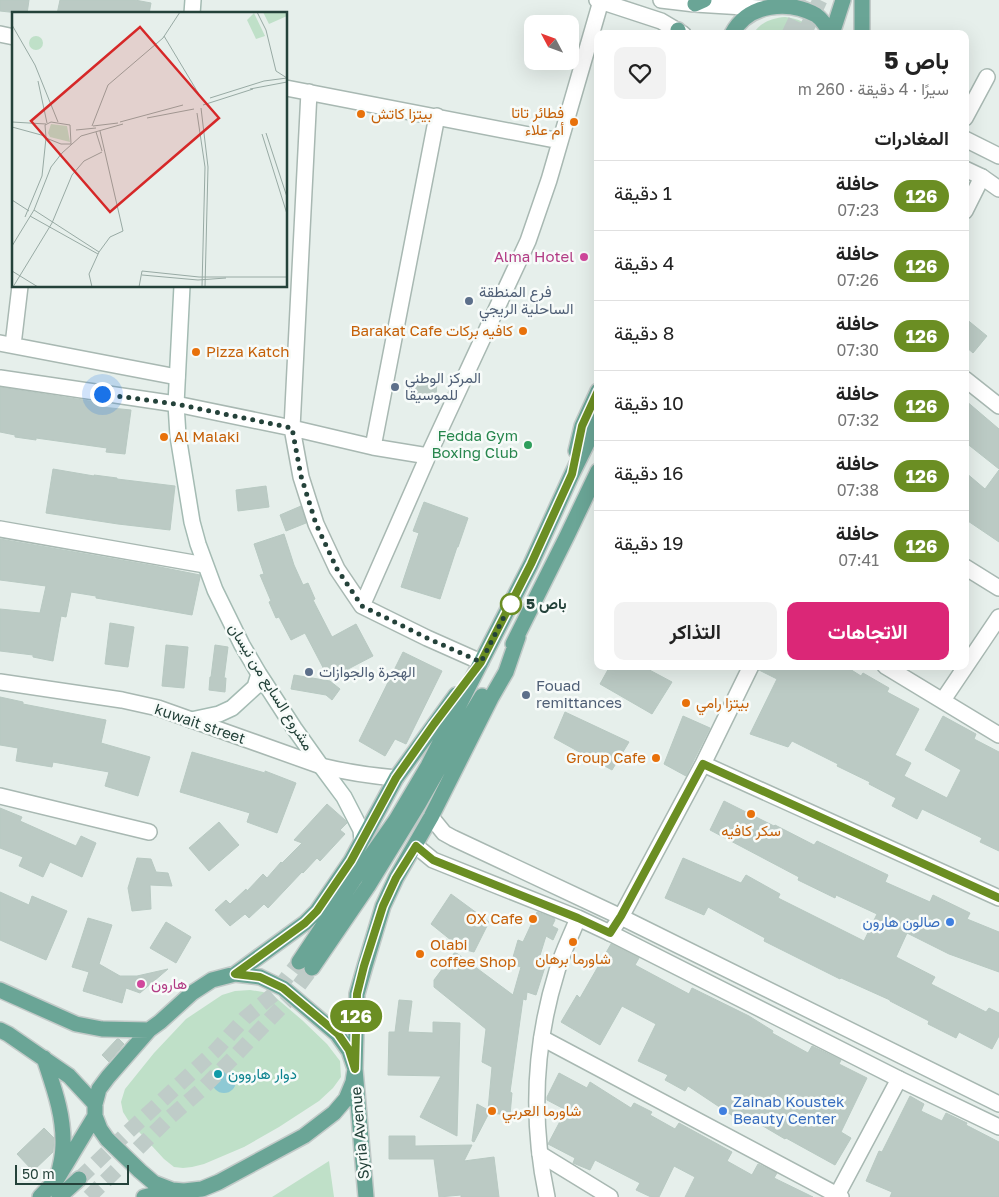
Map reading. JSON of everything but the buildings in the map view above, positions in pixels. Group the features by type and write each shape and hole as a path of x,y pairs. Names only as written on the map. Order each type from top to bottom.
{"main road":[{"path":"833,30 843,0"},
{"path":"862,0 862,30"},
{"path":"735,30 744,17 766,4 780,3 806,9 817,16 829,30"},
{"path":"572,474 582,426 594,400"},
{"path":"594,430 531,564 428,766 396,820 353,881 305,965 378,869 518,637 594,479"},
{"path":"144,1197 202,1189 219,1182 304,1136 334,1113 346,1099 355,1069 357,994 383,906 396,878 416,846 506,672 518,637"},
{"path":"40,1197 57,1179 95,1110 99,1089 149,1030 192,993 212,980 235,974 305,923 317,911 351,861 396,778 481,662"},
{"path":"235,974 260,977 283,988 338,1034 349,1050 355,1069"},
{"path":"0,990 76,1024 102,1029 149,1030"},
{"path":"3,1035 44,1058 69,1076 95,1110 100,1129 108,1139 154,1183 182,1193"},
{"path":"44,1058 63,1129 63,1146 57,1179"},
{"name":"Syria Avenue","path":"355,1069 366,1197"},
{"path":"59,1197 80,1179"}],"street":[{"path":"662,0 766,4"},
{"path":"362,606 428,456 528,242 546,190 599,1 661,21 675,30"},
{"path":"969,111 987,77"},
{"path":"288,88 560,141"},
{"path":"309,92 292,428 301,476 316,524 337,569 362,606 481,662"},
{"path":"373,447 437,116"},
{"path":"969,140 999,156"},
{"path":"969,171 999,189"},
{"path":"969,203 982,177"},
{"path":"20,288 7,344 178,377"},
{"name":"مشروع السابع من نيسان","path":"182,288 176,404 178,436 192,522 205,565 228,619 259,674 344,797 361,830 362,841"},
{"path":"0,378 176,404 373,447 428,456"},
{"path":"969,382 999,406"},
{"path":"0,528 205,565"},
{"path":"969,569 999,588"},
{"path":"969,661 999,617"},
{"path":"610,933 703,764 749,670"},
{"path":"892,670 999,735"},
{"path":"943,700 963,670"},
{"path":"191,720 219,714 232,708 254,687 259,674"},
{"name":"kuwait street","path":"0,682 122,700 158,708 321,766 372,776 396,778"},
{"path":"703,764 999,898"},
{"path":"0,796 149,832"},
{"path":"431,817 444,833 453,838 621,916 999,1104"},
{"path":"416,846 433,860 578,918 610,933 899,1079 999,1127"},
{"path":"547,1197 540,1154 537,1080 547,1005 557,969 578,918"},
{"path":"542,1038 838,1196 899,1079"},
{"path":"540,1154 610,1197"}],"green space":[{"path":"776,18 794,19 813,30 756,30 767,21"},
{"path":"250,990 263,992 275,997 302,1020 327,1044 340,1061 341,1077 333,1088 319,1101 244,1147 204,1164 183,1168 174,1167 164,1159 128,1120 123,1112 121,1102 125,1089 154,1053 186,1019 222,995 235,991"},
{"path":"329,1161 334,1197 272,1197"}],"water":[{"path":"224,1069 232,1073 236,1081 232,1089 224,1093 216,1089 212,1081 216,1073"}],"tunnel":[{"path":"791,30 805,0"},
{"path":"806,30 820,0"},
{"path":"79,1179 215,1051 245,1018 274,994 299,962"},
{"path":"89,1197 234,1057 288,1000 312,968"}],"bus line":[{"name":"126","path":"594,400 582,426 572,474 531,564 481,662 396,778 351,861 317,911 305,923 235,974 260,977 283,988 338,1034 349,1050 355,1069 357,994 364,966 383,906 396,878 416,846 433,860 578,918 610,933 703,764 999,898"}],"place":[{"name":"بيتزا كاتش","path":"361,114"},
{"name":"فطائر تاتا أم علاء","path":"574,122"},
{"name":"Alma Hotel","path":"584,257"},
{"name":"فرع المنطقة الساحلية الريجي","path":"469,301"},
{"name":"Barakat Cafe كافيه بركات","path":"523,331"},
{"name":"Pizza Katch","path":"196,352"},
{"name":"المركز الوطني للموسيقا","path":"395,387"},
{"name":"Al Malaki","path":"164,437"},
{"name":"Fedda Gym Boxing Club","path":"528,445"},
{"name":"باص 5","path":"511,604"},
{"name":"الهجرة والجوازات","path":"309,672"},
{"name":"Fouad remittances","path":"526,695"},
{"name":"بيتزا رامي","path":"686,703"},
{"name":"Group Cafe","path":"656,758"},
{"name":"سكر كافيه","path":"751,814"},
{"name":"OX Cafe","path":"533,919"},
{"name":"صالون هارون","path":"950,922"},
{"name":"شاورما برهان","path":"573,942"},
{"name":"Olabi coffee Shop","path":"420,954"},
{"name":"هارون","path":"141,984"},
{"name":"دوار هاروون","path":"218,1074"},
{"name":"شاورما العربي","path":"492,1111"},
{"name":"Zainab Koustek Beauty Center","path":"723,1111"}],"route":[{"path":"102,394 176,404 292,428 301,476 316,524 337,569 362,606 481,662 514,597 511,604"}]}
